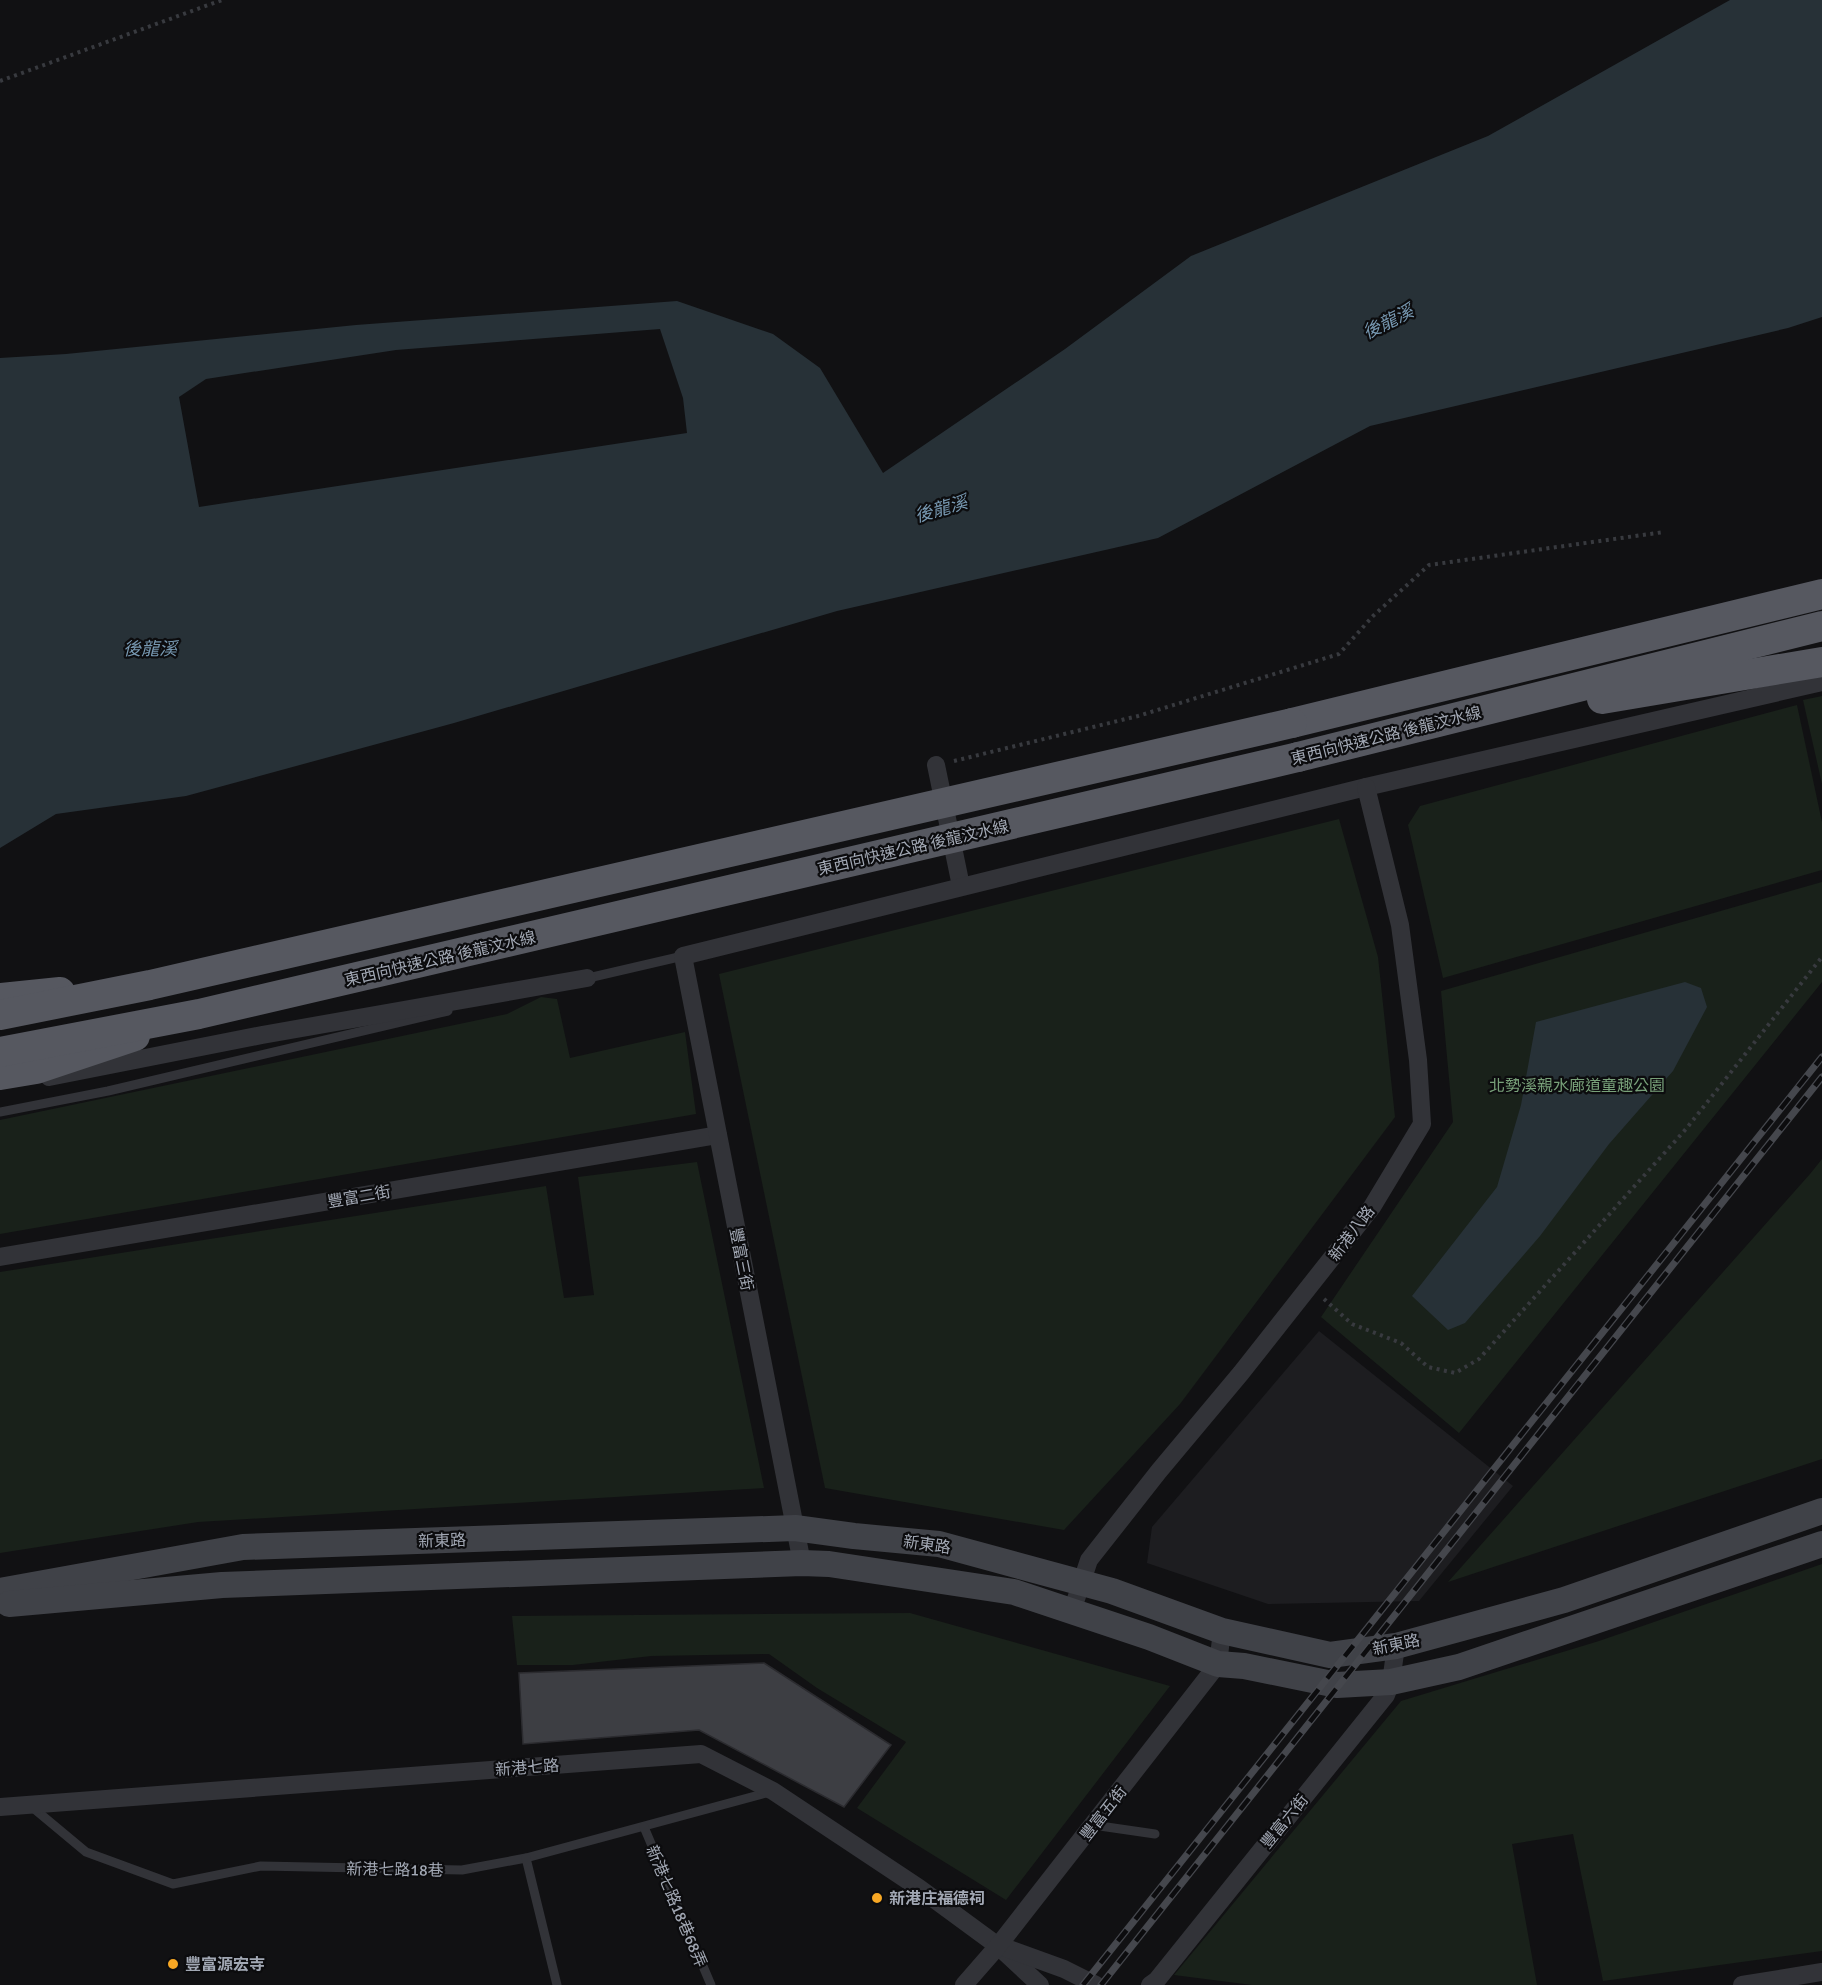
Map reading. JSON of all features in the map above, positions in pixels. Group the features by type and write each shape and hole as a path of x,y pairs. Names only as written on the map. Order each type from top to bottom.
{"highway":[{"name":"東西向快速公路 後龍汶水線","path":"0,1015 150,984 1292,723 1822,594"},
{"name":"東西向快速公路 後龍汶水線","path":"0,1052 199,1014 1298,757 1822,626"},
{"path":"1371,738 1822,662"},
{"path":"0,998 150,984"},
{"path":"0,1075 36,1069 199,1014"}],"main road":[{"name":"新東路","path":"0,1591 243,1547 795,1528 939,1544 1081,1582 1222,1631 1330,1655 1396,1646 1564,1600 1822,1511"},
{"name":"新東路","path":"0,1605 222,1585 801,1563 828,1564 1014,1592 1149,1636 1218,1664 1244,1666 1337,1685 1391,1682 1459,1667 1822,1544"}],"street":[{"path":"683,956 1366,787 1822,682"},
{"path":"936,765 961,886"},
{"name":"新港八路","path":"1072,1611 1089,1560 1159,1471 1241,1374 1372,1207 1422,1124 1418,1060 1400,925 1366,787"},
{"name":"豐富三街","path":"683,956 801,1563"},
{"path":"0,1086 262,1035 587,978"},
{"name":"豐富二街","path":"0,1257 718,1135"},
{"path":"1218,1664 1222,1631"},
{"name":"豐富六街","path":"1150,1985 1164,1971 1386,1695 1391,1682 1396,1646"},
{"name":"豐富五街","path":"964,1985 998,1946 1218,1664"},
{"name":"新港七路","path":"0,1808 701,1754 773,1791 920,1888 998,1946 1040,1985"},
{"name":"新港七路","path":"998,1946 1064,1969 1096,1985"},
{"path":"1742,1985 1822,1972"}],"lane":[{"path":"0,1112 108,1091 683,956"},
{"name":"新港七路18巷","path":"31,1806 86,1852 173,1884 261,1866 462,1870 526,1858 773,1791"},
{"path":"1093,1825 1155,1834"},
{"name":"新港七路18巷68弄","path":"644,1827 711,1985"},
{"path":"526,1858 558,1985"}],"path":[{"path":"0,81 222,0"},
{"path":"936,765 1137,717 1339,654 1373,616 1429,565 1664,532"},
{"path":"1324,1299 1352,1324 1401,1343 1428,1367 1455,1373 1479,1359 1686,1129 1822,957"}],"shaded area":[{"path":"1319,1331 1513,1486 1419,1601 1268,1604 1147,1563 1152,1527"}],"green space":[{"path":"1822,696 1822,784 1803,700"},
{"path":"1797,705 1822,822 1822,870 1443,978 1408,825 1420,806"},
{"path":"1339,819 1378,957 1395,1117 1180,1404 1064,1530 825,1488 719,974"},
{"name":"北勢溪親水廊道童趣公園","path":"1822,882 1822,982 1459,1433 1321,1317 1453,1122 1441,991"},
{"path":"541,997 557,999 570,1058 685,1032 696,1114 0,1234 0,1120 507,1014"},
{"path":"1822,1159 1822,1459 1448,1582 1810,1174"},
{"path":"697,1162 764,1488 198,1522 0,1553 0,1272 546,1186 564,1298 594,1295 578,1177"},
{"path":"1822,1564 1822,1951 1603,1981 1573,1834 1512,1844 1537,1985 1252,1985 1174,1975 1401,1701 1599,1641"},
{"path":"910,1613 1170,1686 1006,1900 857,1808 906,1742 817,1688 769,1654 651,1656 573,1665 517,1665 512,1616"}],"water":[{"name":"後龍溪","path":"1730,0 1822,0 1822,317 1788,328 1370,426 1158,538 837,611 454,723 186,796 56,814 0,848 0,358 66,354 356,325 677,301 773,334 820,368 883,473 1065,349 1191,256 1488,136","holes":["660,329 683,398 687,433 199,507 179,397 206,379 396,350"]},
{"path":"1685,982 1701,988 1707,1007 1673,1071 1609,1144 1540,1236 1465,1323 1448,1330 1412,1296 1497,1187 1521,1105 1536,1022"}],"building":[{"path":"764,1663 891,1745 844,1807 699,1730 523,1744 519,1673"}],"railway":[{"path":"1083,1985 1822,1057"},
{"path":"1101,1985 1822,1077"}],"place":[{"name":"新港庄福德祠","path":"877,1898"},
{"name":"豐富源宏寺","path":"173,1964"}]}
